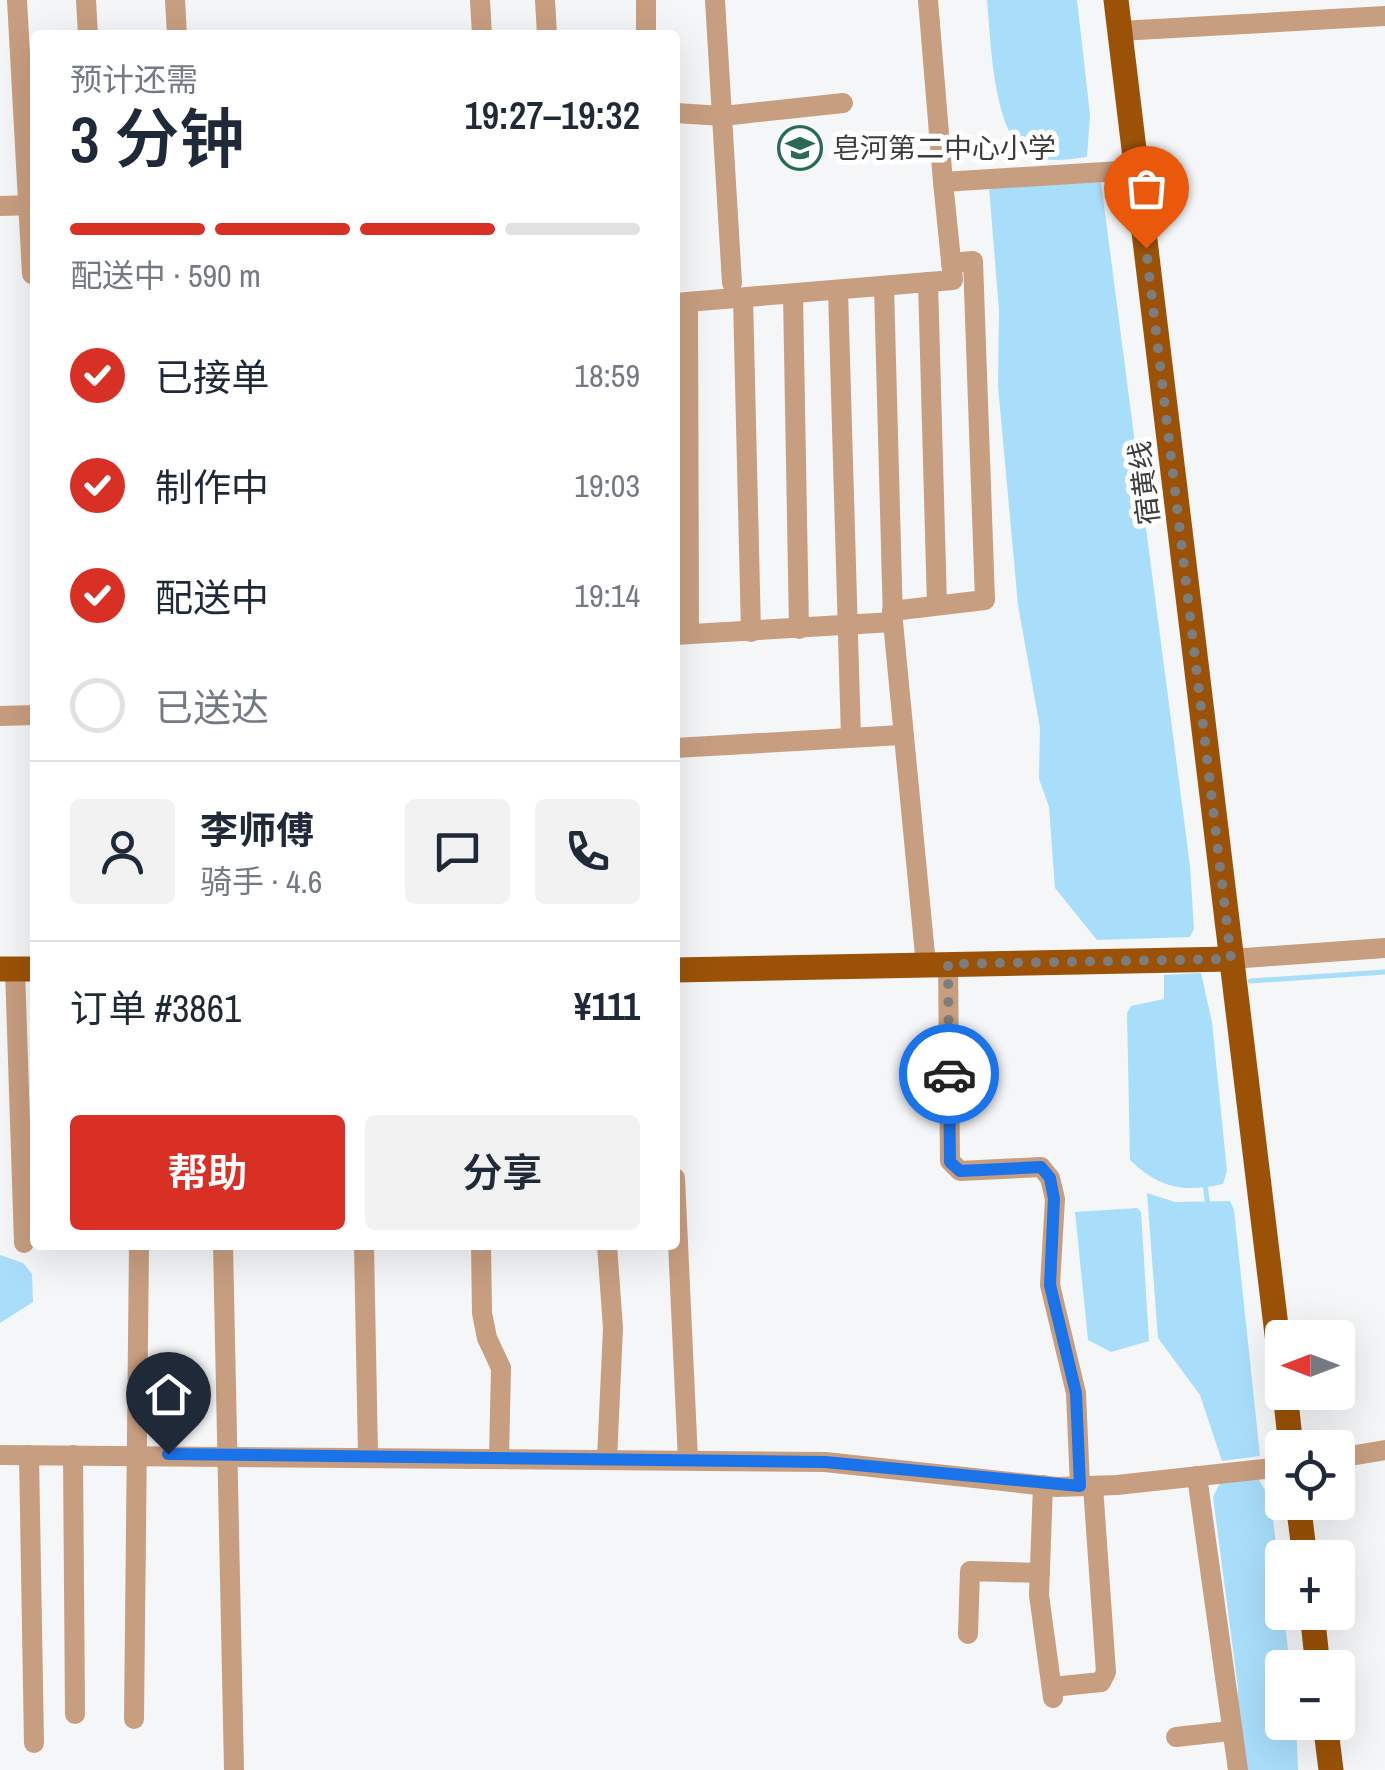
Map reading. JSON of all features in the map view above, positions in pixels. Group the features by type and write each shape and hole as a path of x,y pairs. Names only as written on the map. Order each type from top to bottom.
{"main road":[{"name":"宿黄线","path":"1116,0 1275,1320"},
{"path":"680,970 1231,959"},
{"path":"1327,1740 1331,1770"}],"street":[{"path":"17,0 30,179"},
{"path":"86,0 88,30"},
{"path":"175,0 177,30"},
{"path":"480,0 482,30"},
{"path":"545,0 547,30"},
{"path":"646,0 646,30"},
{"path":"715,0 738,290 750,632"},
{"path":"928,0 952,280 793,294 738,290 681,303 682,635 848,626 937,605 985,600 974,262 951,263"},
{"path":"1120,31 1385,16"},
{"path":"680,114 723,116 843,102"},
{"path":"943,182 1136,170"},
{"path":"0,206 30,206"},
{"path":"928,282 937,605"},
{"path":"884,286 892,616 902,735 937,964 950,1162 960,1171 1041,1167 1050,1178 1054,1199 1050,1285 1076,1393 1106,1672 1100,1682 1053,1694 1040,1573 1043,1485"},
{"path":"838,290 852,738"},
{"path":"793,294 799,630"},
{"path":"0,716 30,715"},
{"path":"680,748 902,735"},
{"path":"1231,959 1385,948"},
{"path":"17,969 10,1121 24,1243"},
{"path":"134,1719 139,1250"},
{"path":"223,1250 234,1770"},
{"path":"364,1250 368,1456"},
{"path":"480,1250 486,1338 501,1368 499,1458"},
{"path":"607,1459 613,1328 608,1250"},
{"path":"678,1250 688,1460"},
{"path":"1355,1455 1385,1450"},
{"path":"0,1455 688,1460 890,1466 1043,1485 1086,1486 1265,1469"},
{"path":"28,1455 34,1743"},
{"path":"73,1455 75,1714"},
{"path":"1197,1476 1238,1770"},
{"path":"968,1634 970,1572 1040,1573"},
{"path":"1176,1737 1230,1731"}],"water":[{"path":"987,0 1077,0 1090,115 1087,157 1045,159 1032,156 1019,146 1001,109"},
{"path":"1101,182 1190,866 1194,929 1190,937 1097,940 1055,888 1049,807 1039,779 1040,728 1018,605 998,386 999,311 989,187"},
{"path":"1201,973 1212,1022 1227,1171 1223,1184 1184,1188 1151,1177 1130,1160 1127,1013 1131,1006 1164,999 1164,975"},
{"path":"1147,1193 1175,1202 1230,1201 1234,1210 1260,1456 1222,1461 1200,1395 1158,1338"},
{"path":"1137,1208 1141,1212 1149,1341 1111,1352 1088,1340 1075,1212"},
{"path":"0,1255 23,1263 32,1274 33,1302 0,1323"},
{"path":"1258,1478 1265,1490 1265,1520 1273,1520 1275,1540 1265,1540 1265,1630 1286,1630 1288,1650 1265,1650 1265,1740 1297,1740 1298,1770 1244,1770 1237,1751 1238,1688 1213,1497 1221,1481"}],"waterway":[{"path":"1250,981 1385,972"},
{"path":"1205,1184 1208,1207"}],"way so far":[{"path":"949,1074 948,964 1231,959 1146,248"}],"place":[{"name":"皂河第二中心小学","path":"800,148"}],"route":[{"path":"168,1454 825,1462 1057,1487 1080,1486 1076,1393 1054,1316 1050,1285 1054,1199 1050,1178 1041,1167 960,1171 950,1162 949,1074"}]}
